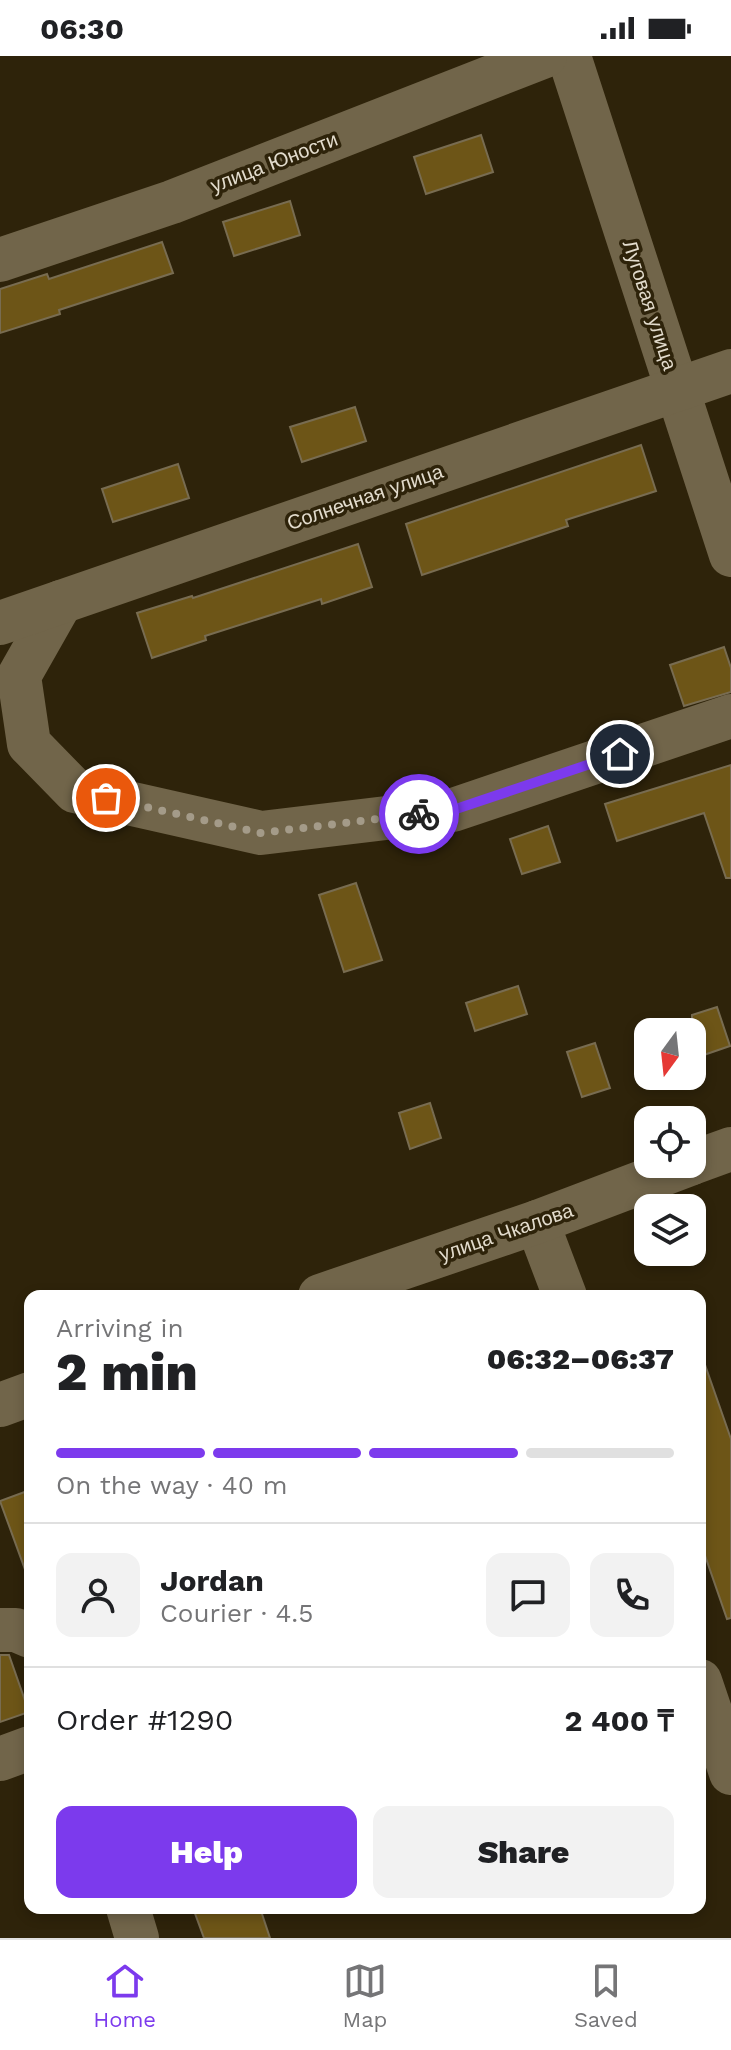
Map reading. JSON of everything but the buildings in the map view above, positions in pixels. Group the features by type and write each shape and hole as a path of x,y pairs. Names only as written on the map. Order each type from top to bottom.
{"street":[{"name":"улица Юности","path":"0,260 172,202 545,56"},
{"name":"Луговая улица","path":"569,56 731,555"},
{"name":"Солнечная улица","path":"0,623 731,371"},
{"path":"61,602 19,676 29,744 75,791 261,833 453,810 731,716"},
{"name":"улица Чкалова","path":"706,1158 731,1149"},
{"name":"улица Чкалова","path":"338,1290 537,1222 654,1178"},
{"path":"537,1222 563,1290"},
{"path":"0,1405 24,1396"},
{"path":"0,1630 24,1633"},
{"path":"706,1699 731,1773"},
{"path":"0,1759 24,1750"},
{"path":"130,1914 137,1938"}],"way so far":[{"path":"106,798 261,833 419,814"}],"route":[{"path":"419,814 453,810 620,754"}]}
